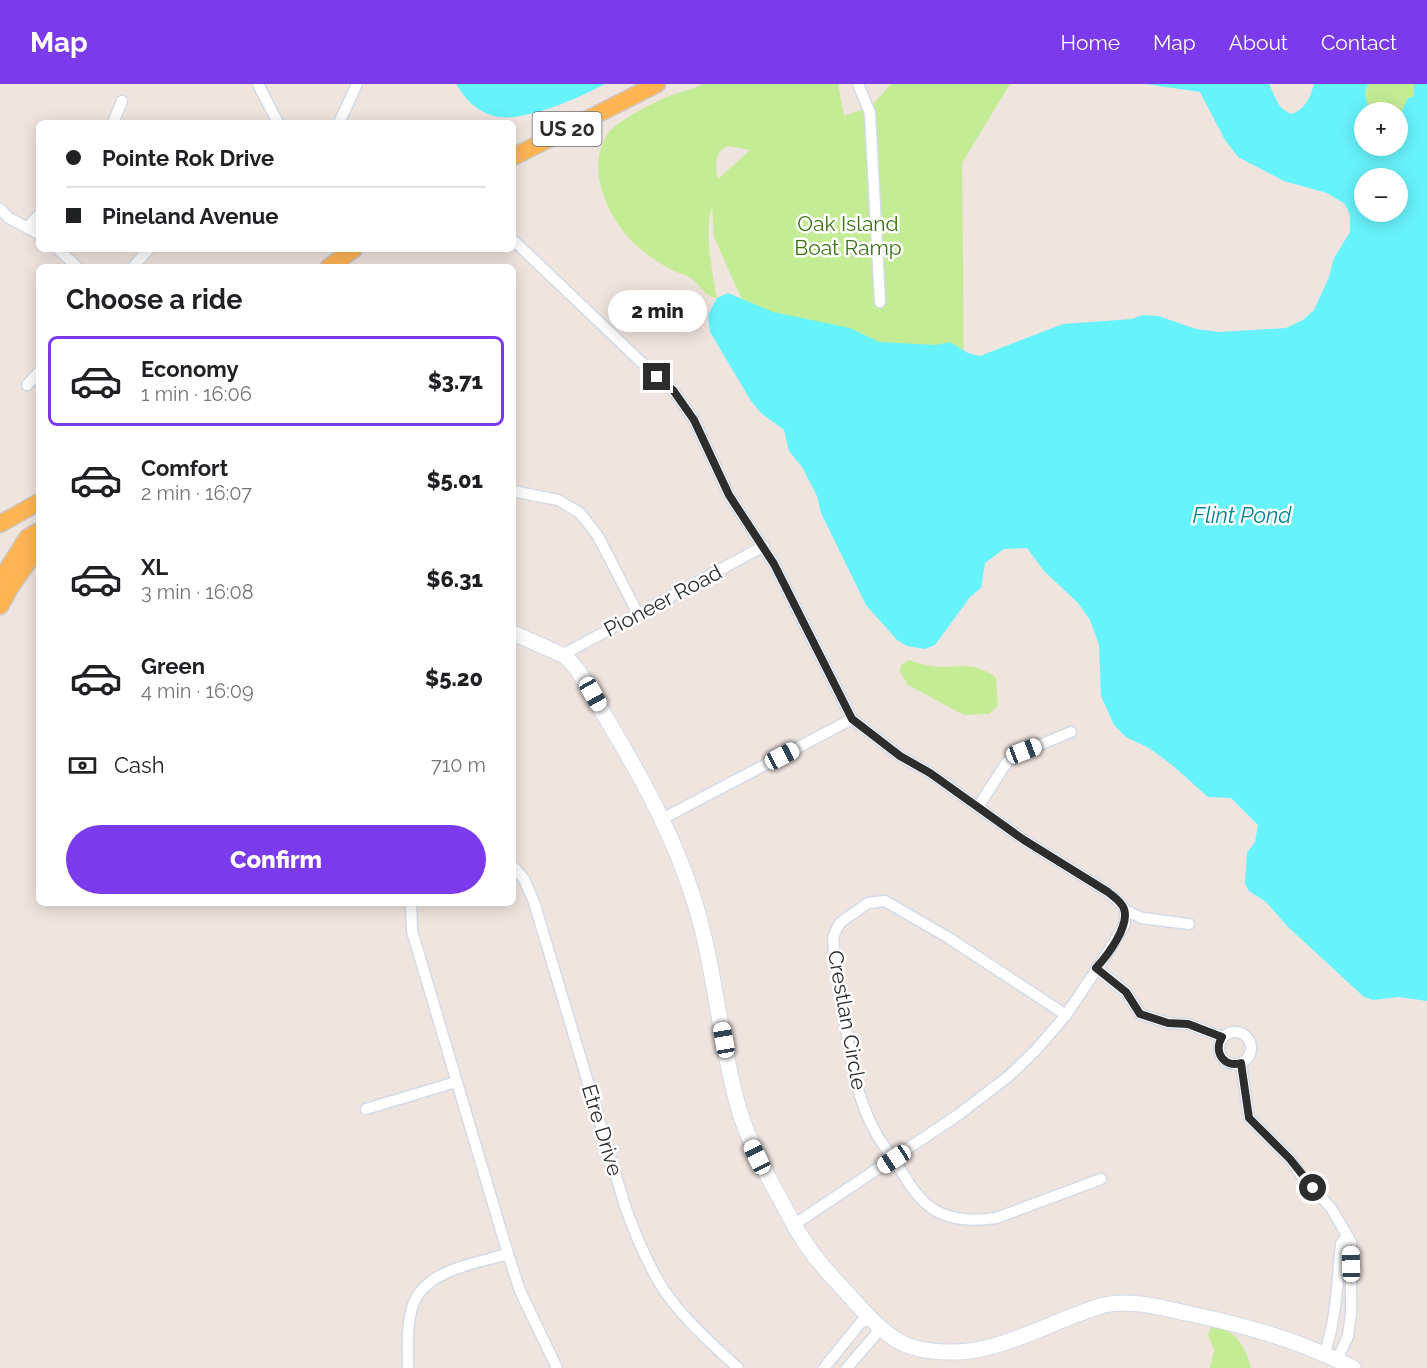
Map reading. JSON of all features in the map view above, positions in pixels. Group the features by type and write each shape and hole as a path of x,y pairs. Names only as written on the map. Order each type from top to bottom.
{"main road":[{"name":"US 20","path":"516,155 657,84"},
{"path":"0,525 36,504"},
{"path":"0,525 36,528"},
{"path":"0,581 27,538 36,531"},
{"path":"0,606 36,550"}],"street":[{"path":"258,84 276,120"},
{"path":"340,120 357,84"},
{"path":"858,84 870,113 880,302"},
{"path":"114,120 122,101"},
{"path":"0,208 9,218 36,232"},
{"path":"28,227 36,218"},
{"path":"516,243 680,398 694,420 729,495 764,546 852,719 900,756 930,773 1033,846 1108,892 1125,910 1142,918 1189,924"},
{"path":"61,252 74,264"},
{"path":"136,264 146,252"},
{"path":"27,385 36,375"},
{"path":"516,492 558,500 580,513 598,536 638,614"},
{"name":"Pioneer Road","path":"562,655 764,546"},
{"path":"516,634 562,655 577,669 662,819 681,862 699,916 714,983 727,1059 745,1128 763,1168 809,1248 874,1320 896,1339 913,1348 940,1352 965,1351 1017,1340 1104,1305 1141,1304 1241,1325 1331,1357 1353,1368"},
{"path":"662,819 852,719"},
{"path":"978,807 1007,762 1024,751 1071,732"},
{"name":"Etre Drive","path":"516,870 524,879 534,902 625,1206 642,1251 663,1289 695,1326 738,1368"},
{"name":"Crestlan Circle","path":"1066,1015 949,938 885,901 868,903 841,922 837,928 833,943 854,1075 868,1119 913,1189 927,1205 955,1218 996,1218 1101,1179"},
{"path":"411,906 412,931 508,1254 520,1291 558,1368"},
{"path":"795,1224 958,1115 1010,1076 1053,1032 1066,1015 1125,924 1125,910"},
{"path":"1096,968 1126,992 1140,1014 1168,1023 1188,1024 1222,1037"},
{"path":"1232,1032 1242,1033 1251,1046 1246,1060 1241,1063 1231,1064 1222,1058 1218,1047 1222,1037 1232,1032"},
{"path":"1241,1063 1249,1118 1290,1159 1301,1175 1331,1208 1351,1242 1351,1314 1348,1336 1331,1357"},
{"path":"366,1109 456,1082"},
{"path":"1331,1357 1341,1244 1347,1236"},
{"path":"408,1368 411,1314 413,1304 421,1292 435,1279 459,1267 508,1254"},
{"path":"824,1368 862,1321 874,1320"},
{"path":"847,1368 877,1333 874,1320"}],"green space":[{"name":"Oak Island Boat Ramp","path":"702,84 838,84 844,116 871,106 891,84 1010,84 962,163 964,363 892,352 746,309 714,237 712,206 709,239 717,298 709,295 689,277 654,259 627,236 609,209 603,193 598,161 602,146 613,127 629,117 666,98","holes":["729,146 750,150 718,179 716,164 718,155 724,148"]},
{"path":"1369,84 1414,84 1414,96 1406,102 1367,102 1365,94"},
{"path":"908,660 931,666 978,668 996,677 998,706 989,714 964,715 908,685 900,672 901,665"},
{"path":"1211,1327 1219,1327 1233,1334 1247,1354 1251,1368 1210,1368 1214,1350 1208,1335"}],"water":[{"path":"456,84 605,84 551,108 506,117 494,116 476,108"},
{"name":"Flint Pond","path":"1146,84 1269,84 1280,106 1292,114 1307,102 1314,84 1369,84 1365,91 1367,102 1354,102 1354,156 1408,156 1408,102 1406,102 1414,96 1414,84 1427,84 1427,1001 1399,997 1373,1000 1364,997 1287,926 1266,902 1249,891 1245,884 1247,853 1255,842 1258,825 1231,798 1208,797 1172,765 1149,748 1126,737 1114,725 1101,696 1099,645 1090,620 1078,603 1044,571 1027,548 1004,549 985,563 981,588 970,597 935,645 925,649 907,646 897,640 866,605 821,513 817,496 802,467 789,451 784,430 761,413 751,401 710,332 708,315 717,298 728,293 773,312 850,328 879,342 936,345 950,342 968,353 980,356 1063,324 1132,319 1143,315 1158,316 1196,329 1219,332 1286,328 1303,320 1314,310 1329,277 1334,258 1350,232 1350,215 1345,204 1327,193 1284,181 1238,157 1225,140 1200,92"}],"route":[{"path":"657,377 680,398 694,420 729,495 774,564 852,719 858,726 900,756 930,773 1024,840 1108,892 1123,906 1125,924 1096,968 1126,992 1140,1014 1168,1023 1188,1024 1222,1037 1218,1047 1222,1058 1231,1064 1241,1063 1249,1118 1290,1159 1313,1188"}]}
